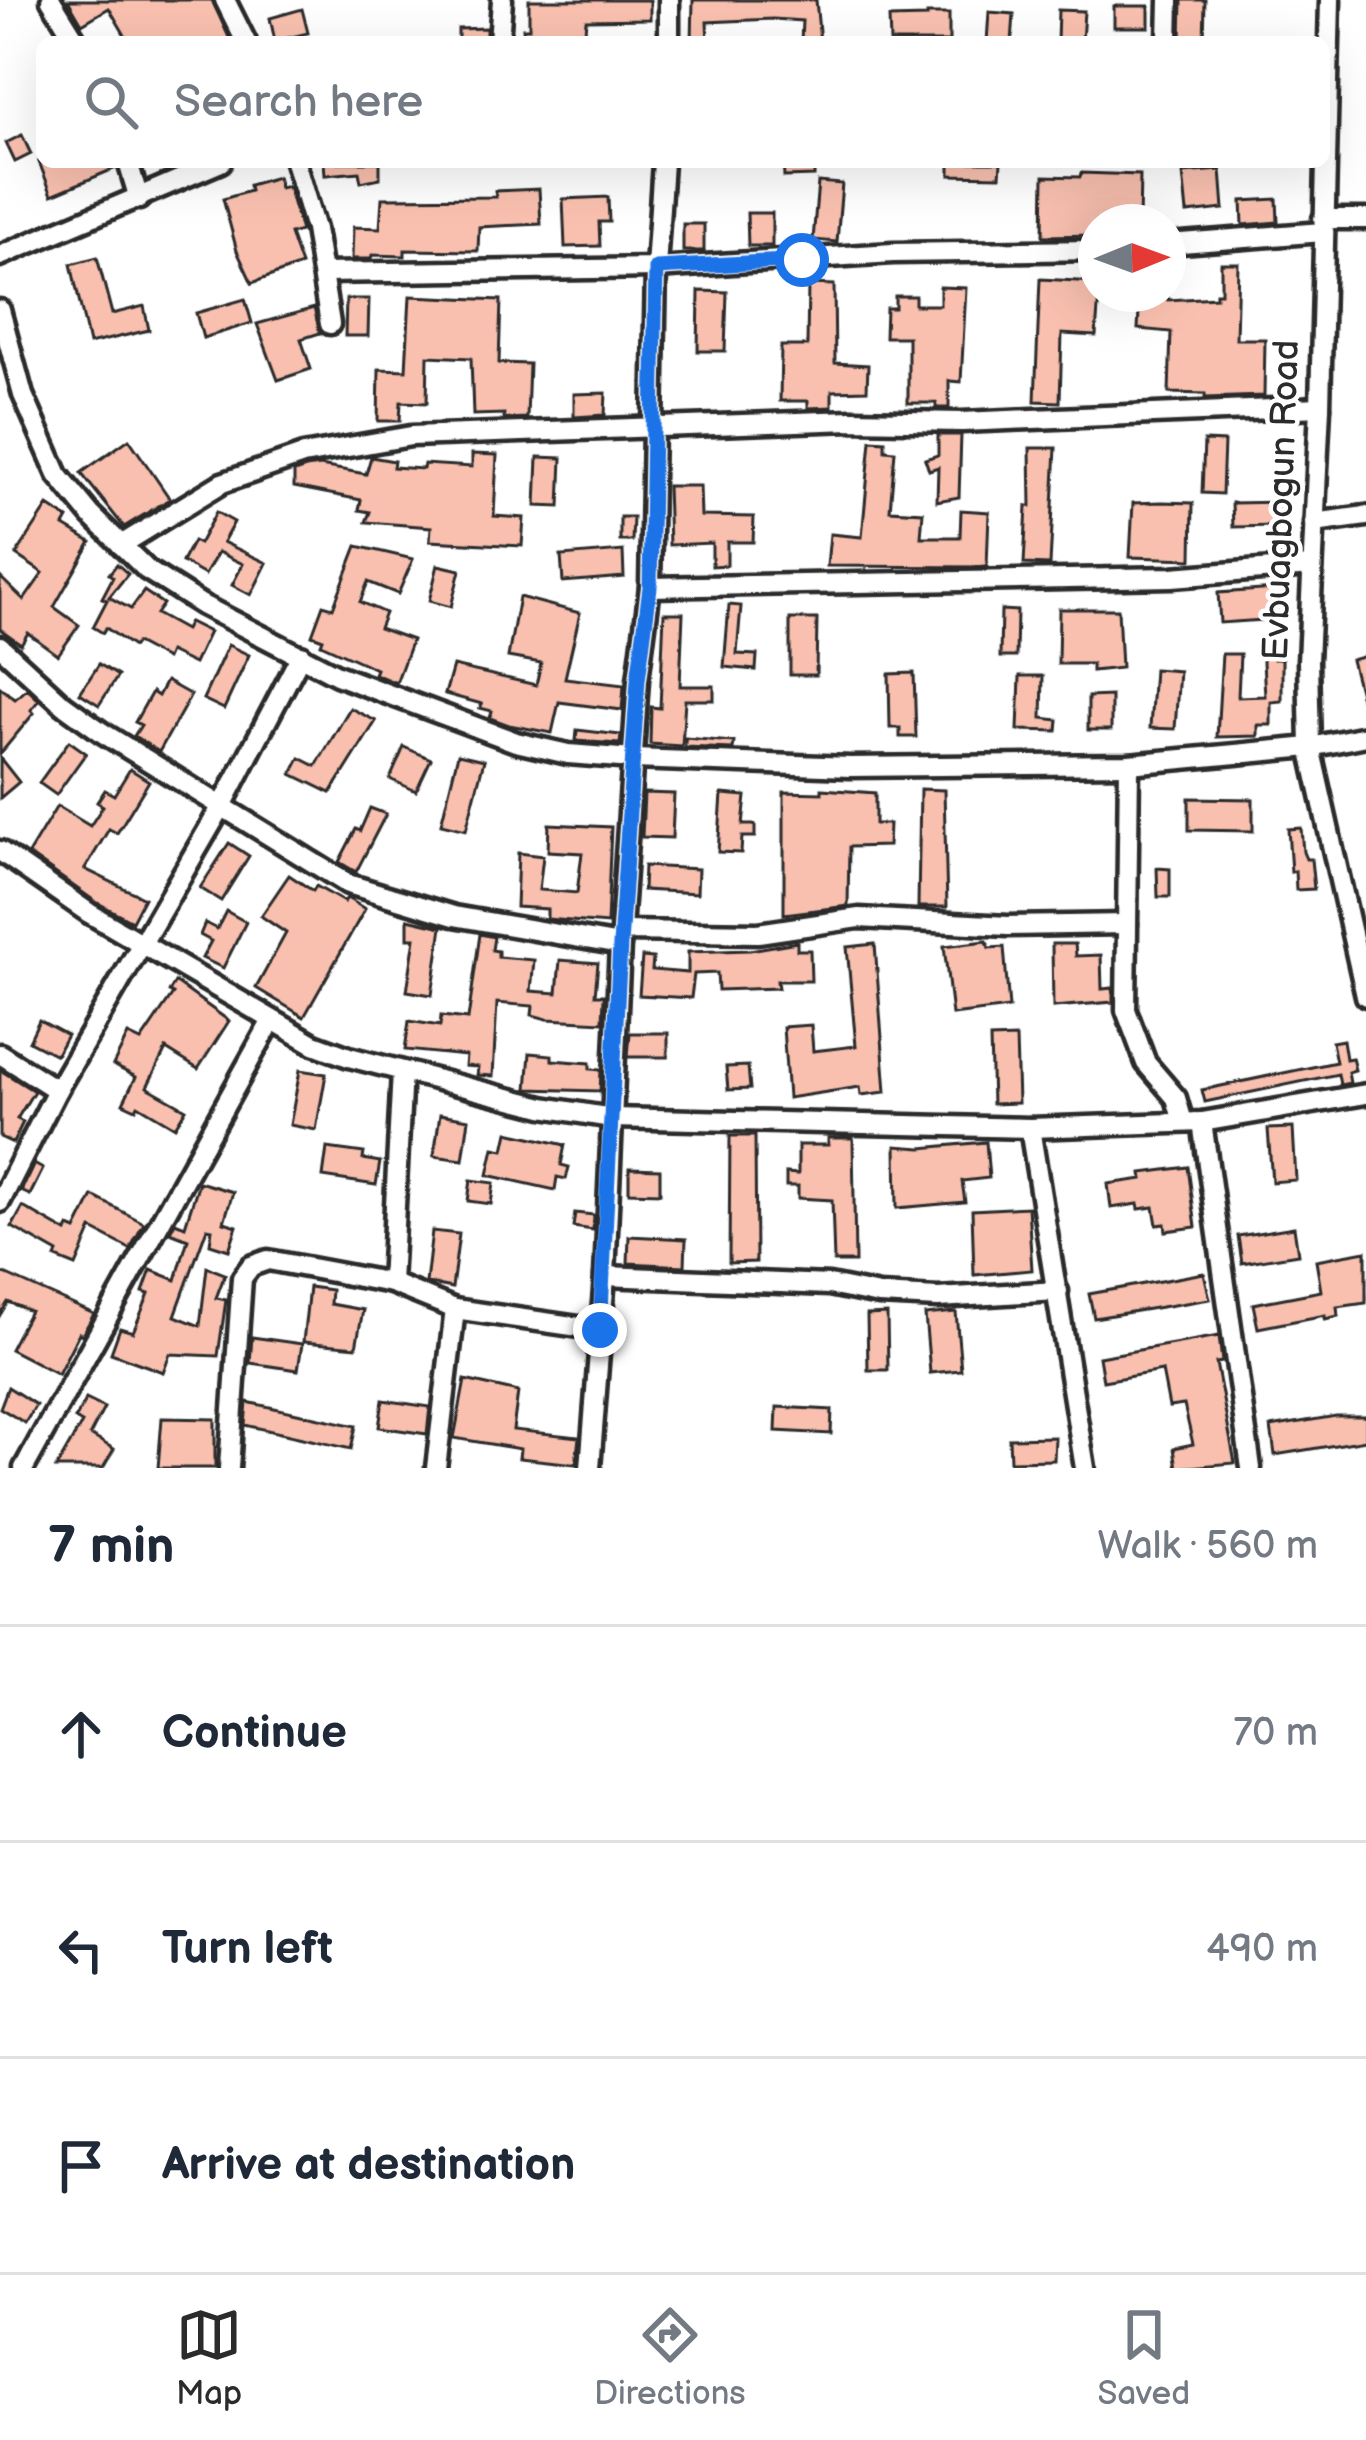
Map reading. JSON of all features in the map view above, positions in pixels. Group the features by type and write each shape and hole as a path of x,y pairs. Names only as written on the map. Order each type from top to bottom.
{"street":[{"path":"51,0 73,36"},
{"path":"225,0 243,36"},
{"path":"500,36 502,0"},
{"path":"668,36 669,0"},
{"path":"1168,36 1169,0"},
{"name":"Evbuagbogun Road","path":"1328,36 1330,0"},
{"path":"130,168 139,199"},
{"path":"0,256 208,168"},
{"path":"297,168 315,230 330,323"},
{"path":"590,1468 633,759 650,587 663,168"},
{"name":"Evbuagbogun Road","path":"1324,168 1310,747 1359,941 1366,995"},
{"path":"1186,242 1366,219"},
{"path":"323,273 656,268 893,253 1078,250"},
{"path":"0,310 29,413 58,475 147,570 202,605 337,675 516,742 568,754 633,759 850,767 1130,764 1310,747 1366,736"},
{"path":"121,545 222,483 303,455 411,436 1319,407"},
{"path":"1314,524 1366,516"},
{"path":"650,587 1172,578 1312,566"},
{"path":"0,646 64,705 103,733 223,804 287,850 348,884 454,916 622,938 758,933 859,919 1008,926 1126,924"},
{"path":"0,1202 301,655"},
{"path":"1130,764 1126,1010 1147,1064 1193,1122 1251,1468"},
{"path":"0,851 89,914 272,1022 349,1058 543,1107 612,1118 1030,1128 1193,1122 1366,1094"},
{"path":"24,1468 272,1022"},
{"path":"0,1054 58,1090"},
{"path":"391,1283 402,1071"},
{"path":"1030,1128 1085,1468"},
{"path":"229,1468 242,1278 250,1266 268,1260 391,1283 455,1309 600,1330"},
{"path":"605,1276 829,1285 938,1298 1058,1291"},
{"path":"436,1468 455,1309"}],"building":[{"path":"68,0 212,0 228,36 125,36 109,8 82,24"},
{"path":"529,0 650,0 650,19 586,20 585,36 524,36 523,28 529,28"},
{"path":"693,0 816,0 819,36 801,36 802,21 773,19 707,22 708,36 692,36"},
{"path":"1182,0 1205,0 1204,36 1181,36"},
{"path":"1114,6 1149,6 1149,27 1114,27"},
{"path":"302,9 308,33 274,36 270,18"},
{"path":"1058,10 1084,11 1082,36 1057,36"},
{"path":"989,12 1014,14 1012,36 987,36"},
{"path":"949,14 949,36 890,36 889,18"},
{"path":"486,28 486,36 458,36 458,29"},
{"path":"22,135 31,154 15,162 6,143"},
{"path":"41,168 116,168 52,195"},
{"path":"324,168 380,168 380,178 361,182 359,172 325,175"},
{"path":"783,168 814,168 814,176 784,177"},
{"path":"950,168 1001,168 1000,176 950,175"},
{"path":"1221,170 1224,209 1187,213 1183,173"},
{"path":"1081,173 1140,175 1139,204 1078,204 1078,235 1043,236 1044,176 1080,177"},
{"path":"277,177 280,188 288,186 301,231 290,234 301,265 252,283 237,251 223,199"},
{"path":"818,182 842,184 837,242 813,240"},
{"path":"539,189 541,224 479,227 478,251 405,250 405,256 352,259 353,227 380,228 382,198 496,197 495,191"},
{"path":"608,197 609,222 599,222 600,246 565,247 563,199"},
{"path":"1277,199 1278,222 1243,225 1242,201"},
{"path":"747,213 772,213 772,246 748,246"},
{"path":"683,224 704,224 704,251 683,251"},
{"path":"97,257 112,314 144,306 149,330 89,344 71,264"},
{"path":"1221,263 1238,263 1236,339 1265,339 1264,396 1205,398 1205,394 1169,393 1171,332 1138,329 1139,312 1186,312 1186,299 1221,293"},
{"path":"1040,279 1078,281 1078,312 1098,312 1096,336 1062,334 1060,402 1035,401"},
{"path":"808,284 834,285 835,363 868,365 867,390 832,391 832,407 808,408 808,401 780,401 781,346 807,346"},
{"path":"940,287 966,288 961,382 949,381 949,408 908,403 908,337 885,337 886,308 895,308 895,296 915,296 915,305 940,305"},
{"path":"699,291 727,292 725,351 698,351"},
{"path":"410,296 501,300 499,363 529,364 527,418 473,415 471,358 428,356 427,403 401,402 400,421 378,421 379,369 406,370"},
{"path":"245,299 252,323 203,338 196,313"},
{"path":"346,299 369,299 368,336 345,336"},
{"path":"314,308 320,333 301,339 311,369 278,380 257,324"},
{"path":"606,393 605,415 574,417 574,394"},
{"path":"938,435 961,435 959,497 937,501 938,467 929,470 925,459 938,455"},
{"path":"129,439 170,499 124,527 81,473"},
{"path":"871,440 885,441 885,450 895,451 890,510 923,512 921,537 960,537 961,510 989,512 987,567 827,566 830,534 862,537"},
{"path":"1204,441 1224,442 1222,494 1202,493"},
{"path":"1030,448 1056,448 1050,565 1024,564 1027,506 1031,506"},
{"path":"472,454 497,455 494,516 524,518 522,546 430,541 431,527 366,522 370,512 359,510 361,500 294,487 294,472 306,468 366,474 371,457 394,461 393,467 472,467"},
{"path":"538,457 562,458 560,507 536,506"},
{"path":"667,486 700,486 701,516 754,517 753,542 727,542 727,565 712,566 712,543 669,545"},
{"path":"1286,502 1287,552 1278,553 1276,526 1233,527 1232,503"},
{"path":"1133,503 1193,503 1192,559 1130,557"},
{"path":"48,506 68,519 64,526 91,542 54,607 79,625 58,655 28,633 21,644 0,629 0,577 24,600 43,573 16,555"},
{"path":"216,512 234,522 223,542 267,563 251,595 232,585 243,564 218,552 205,575 182,562 193,541 199,544"},
{"path":"620,517 633,517 632,541 620,541"},
{"path":"357,546 413,559 398,594 368,582 360,602 385,613 379,628 412,640 396,683 312,635 323,605 333,608"},
{"path":"623,551 624,577 563,582 561,556"},
{"path":"117,564 128,574 109,597 131,609 144,591 163,604 156,614 185,630 189,622 209,632 194,664 169,652 166,659 136,643 133,647 106,628 103,633 93,627 107,600 102,598 113,577 109,574"},
{"path":"438,565 460,570 451,607 429,601"},
{"path":"1276,589 1278,619 1220,623 1218,593"},
{"path":"519,597 580,613 565,678 624,685 622,710 559,702 552,733 509,725 490,718 492,711 480,708 482,704 445,694 453,666 536,685 541,663 508,657"},
{"path":"729,605 741,606 737,654 757,655 756,670 724,667"},
{"path":"1059,609 1118,609 1121,668 1092,671 1092,664 1058,664"},
{"path":"1001,610 1017,611 1016,657 1000,657"},
{"path":"664,613 683,613 680,686 714,686 714,700 685,700 682,746 650,744 651,707 660,708"},
{"path":"790,619 817,619 816,675 790,675"},
{"path":"228,645 249,655 224,709 203,699"},
{"path":"1262,645 1274,645 1274,659 1282,659 1282,701 1271,702 1271,725 1258,725 1258,736 1217,737 1222,654 1240,654 1238,697 1265,696"},
{"path":"1366,656 1366,701 1362,702 1351,660"},
{"path":"99,664 118,676 99,705 80,693"},
{"path":"1154,669 1179,671 1175,729 1150,728"},
{"path":"914,673 916,737 900,737 900,728 890,728 889,674"},
{"path":"1020,676 1043,676 1042,718 1058,720 1057,731 1018,730"},
{"path":"166,681 191,695 159,752 134,736 141,725 135,722 152,692 158,696"},
{"path":"0,687 15,699 27,689 39,700 0,754"},
{"path":"1111,696 1111,730 1088,730 1088,697"},
{"path":"350,708 376,721 331,793 292,774 300,758 316,766"},
{"path":"577,730 621,735 620,744 576,741"},
{"path":"685,738 734,742 733,749 685,747"},
{"path":"69,741 86,753 56,795 39,783"},
{"path":"404,747 431,759 416,791 390,779"},
{"path":"458,754 484,760 466,830 441,824"},
{"path":"0,758 19,782 0,798"},
{"path":"130,769 149,781 117,833 109,829 85,869 144,898 132,921 28,854 57,806 90,826 103,806 97,802 105,790 114,795"},
{"path":"822,789 875,793 875,824 889,824 888,846 849,847 848,906 784,914 784,792 822,793"},
{"path":"920,789 944,790 947,907 918,907"},
{"path":"644,793 674,794 672,838 642,837"},
{"path":"722,794 746,796 743,825 755,825 755,837 742,837 741,853 718,852"},
{"path":"1189,798 1253,799 1253,831 1189,830"},
{"path":"370,808 386,814 356,872 339,862"},
{"path":"549,824 611,827 607,924 547,919 547,909 516,907 518,853 543,856 539,890 577,893 582,853 548,851"},
{"path":"1301,828 1314,889 1296,890 1295,871 1291,872 1288,829"},
{"path":"229,843 249,856 221,901 200,888"},
{"path":"644,866 698,869 697,893 643,890"},
{"path":"1157,868 1170,869 1170,897 1158,897"},
{"path":"289,875 313,891 316,886 365,909 304,1017 256,988 286,933 261,916"},
{"path":"226,911 246,922 223,968 202,958 211,941 200,935 205,923 217,929"},
{"path":"408,919 442,927 432,995 407,991 415,938 408,938"},
{"path":"480,934 494,937 492,950 498,951 498,957 534,960 531,991 557,993 560,960 598,963 595,995 604,995 603,1022 547,1019 532,1015 533,1006 497,1003 493,1076 477,1075 478,1067 465,1066 466,1056 405,1050 409,1021 440,1026 441,1016 468,1019"},
{"path":"987,941 989,948 1004,947 1009,1008 952,1015 944,946"},
{"path":"797,942 797,950 810,950 811,981 777,981 778,988 718,990 717,973 694,974 691,998 639,995 642,957 653,958 652,970 688,973 688,952 750,950"},
{"path":"875,944 886,1092 861,1095 860,1087 788,1098 783,1027 811,1025 813,1051 856,1046 847,947"},
{"path":"1052,944 1075,944 1076,956 1101,955 1102,989 1113,988 1113,1002 1053,1007"},
{"path":"175,982 229,1021 198,1069 166,1049 147,1087 186,1109 175,1127 138,1105 136,1109 123,1103 136,1077 113,1065 128,1035 141,1041 173,994 169,992"},
{"path":"39,1020 67,1035 56,1055 29,1041"},
{"path":"630,1033 668,1033 668,1057 628,1057"},
{"path":"1016,1038 1018,1103 992,1104 990,1039"},
{"path":"1343,1040 1346,1059 1352,1058 1355,1070 1348,1072 1350,1083 1340,1085 1338,1074 1205,1102 1202,1090 1336,1062 1332,1042"},
{"path":"530,1053 590,1063 590,1069 601,1070 600,1091 527,1089"},
{"path":"748,1066 750,1089 728,1090 726,1067"},
{"path":"0,1070 34,1091 17,1119 23,1122 13,1143 0,1137"},
{"path":"300,1070 326,1074 316,1130 290,1125"},
{"path":"440,1114 469,1119 463,1160 434,1156"},
{"path":"1293,1128 1296,1180 1272,1182 1268,1129"},
{"path":"508,1132 565,1145 561,1165 569,1167 566,1179 557,1177 555,1190 488,1175 494,1148 504,1150"},
{"path":"730,1136 755,1136 756,1262 729,1263"},
{"path":"828,1138 853,1138 855,1262 834,1262 832,1200 798,1198 798,1186 786,1186 786,1173 798,1174 798,1145 828,1145"},
{"path":"986,1142 989,1178 962,1181 965,1202 897,1208 896,1146"},
{"path":"327,1148 364,1153 363,1159 380,1162 376,1185 323,1177"},
{"path":"34,1164 43,1169 30,1195 21,1191"},
{"path":"1188,1167 1196,1227 1166,1231 1165,1224 1157,1225 1154,1207 1111,1208 1108,1184 1143,1179 1142,1173"},
{"path":"629,1168 660,1169 660,1193 629,1192"},
{"path":"471,1180 494,1183 491,1204 468,1201"},
{"path":"199,1182 233,1192 224,1222 237,1226 229,1250 210,1244 212,1229 207,1228 175,1316 200,1326 207,1267 225,1274 216,1298 226,1300 218,1356 170,1354 163,1372 111,1353 120,1328 133,1332 149,1294 143,1292 151,1270 176,1280 188,1239 170,1232 175,1222 185,1226"},
{"path":"93,1196 144,1223 130,1249 92,1229 76,1266 12,1227 23,1207 67,1232 69,1227 76,1230"},
{"path":"1028,1207 1032,1270 974,1275 972,1210"},
{"path":"575,1213 594,1215 593,1230 573,1227"},
{"path":"1294,1227 1298,1254 1242,1263 1238,1236"},
{"path":"432,1231 459,1234 452,1288 426,1283"},
{"path":"629,1236 686,1239 685,1266 628,1263"},
{"path":"1366,1251 1366,1303 1337,1307 1338,1316 1258,1328 1253,1304 1321,1291 1316,1260"},
{"path":"0,1272 94,1314 58,1374 10,1349 30,1311 8,1302 0,1315"},
{"path":"1204,1273 1210,1299 1094,1318 1089,1294"},
{"path":"309,1287 331,1290 330,1304 363,1310 356,1347 303,1342"},
{"path":"956,1312 961,1370 930,1373 925,1315"},
{"path":"887,1314 888,1370 868,1370 867,1315"},
{"path":"1219,1336 1222,1362 1216,1363 1235,1463 1177,1468 1174,1448 1193,1444 1184,1405 1169,1407 1162,1371 1103,1381 1099,1357"},
{"path":"252,1337 302,1344 298,1370 250,1363"},
{"path":"465,1380 518,1392 513,1430 579,1437 576,1464 519,1458 520,1449 454,1438"},
{"path":"8,1387 36,1405 25,1423 0,1408"},
{"path":"86,1399 104,1408 90,1435 114,1449 103,1468 56,1468 82,1423 75,1419"},
{"path":"383,1400 430,1407 427,1434 379,1427"},
{"path":"247,1402 356,1426 351,1449 245,1425"},
{"path":"777,1407 832,1410 831,1434 776,1431"},
{"path":"1366,1416 1366,1440 1275,1455 1271,1427"},
{"path":"162,1418 215,1419 215,1468 158,1468"},
{"path":"1055,1437 1054,1460 1010,1461 1009,1438"}],"route":[{"path":"600,1330 620,945 638,680 650,587 656,268 802,260"}]}
